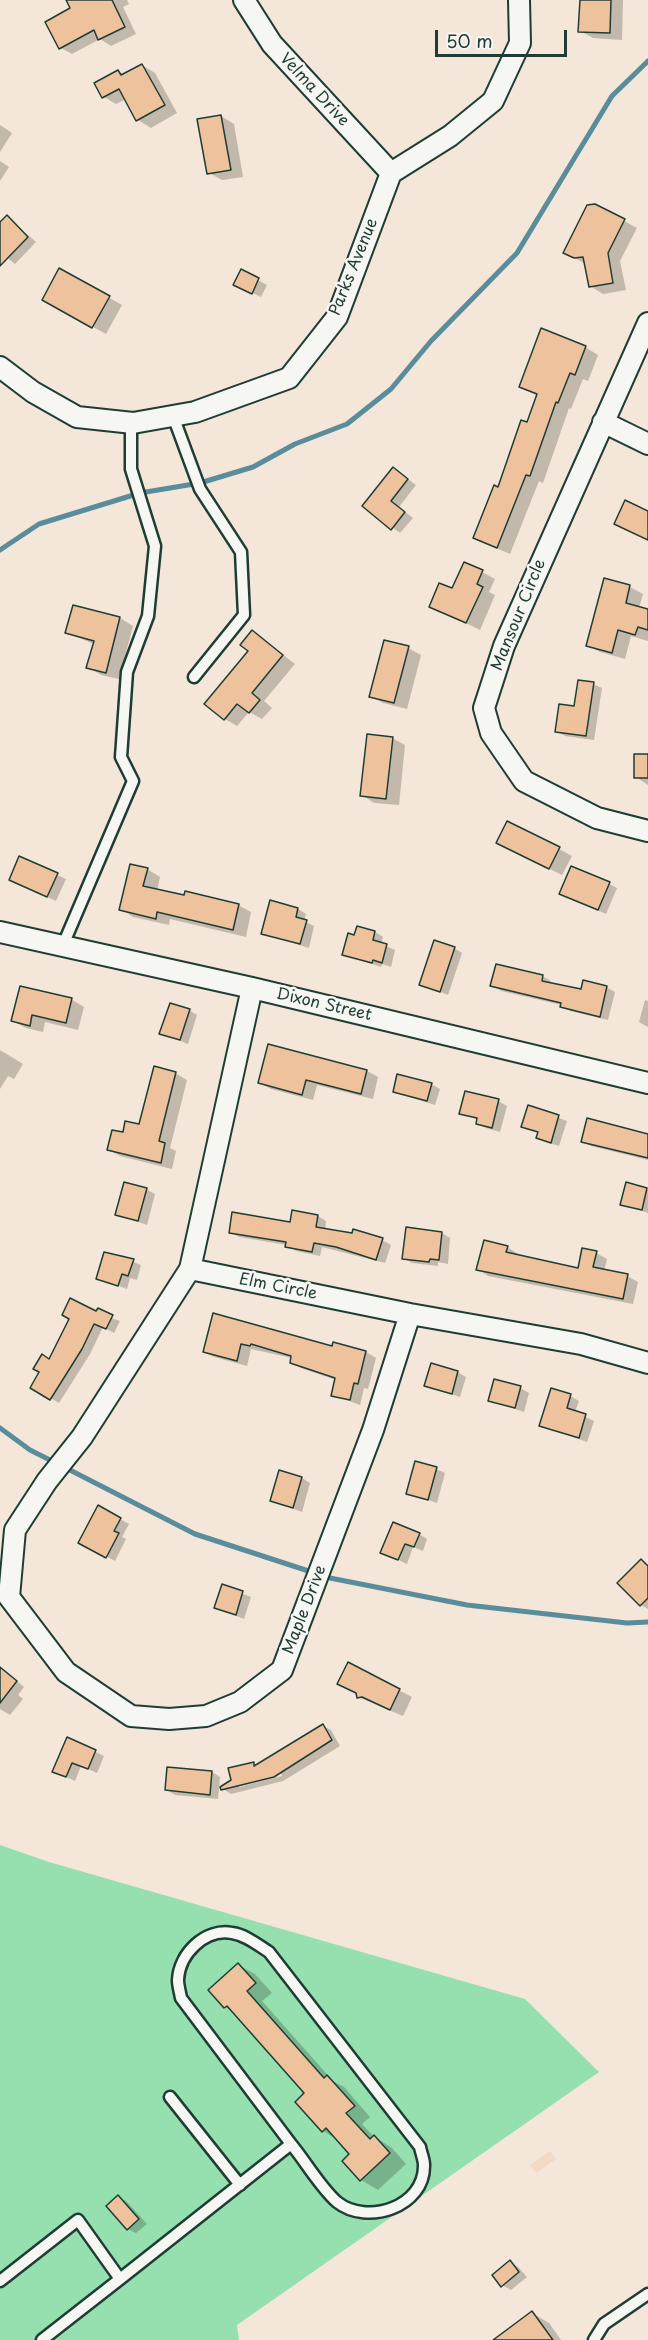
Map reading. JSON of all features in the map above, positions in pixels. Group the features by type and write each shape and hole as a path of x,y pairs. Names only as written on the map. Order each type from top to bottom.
{"street":[{"name":"Velma Drive","path":"244,0 272,44 391,173"},
{"path":"391,173 450,136 493,101 520,44 519,0"},
{"name":"Parks Avenue","path":"0,367 33,392 77,417 130,423 195,412 289,378 337,317 391,173"},
{"name":"Mansour Circle","path":"648,323 504,646 484,708 491,733 524,781 597,818 648,831"},
{"path":"603,422 648,444"},
{"name":"Dixon Street","path":"0,932 252,988 648,1083"},
{"path":"190,1269 252,988"},
{"name":"Maple Drive","path":"190,1269 82,1437 47,1481 15,1530 9,1598 66,1672 131,1716 169,1719 206,1716 240,1702 282,1670 373,1430 410,1314"},
{"name":"Elm Circle","path":"190,1269 410,1314 581,1344 648,1364"}],"lane":[{"path":"173,416 200,489 241,552 244,615 194,677"},
{"path":"63,945 133,782 121,757 127,672 148,616 155,546 131,469 130,423"},
{"path":"231,1932 249,1938 269,1952 420,2147 424,2166 419,2184 410,2196 390,2210 373,2214 351,2210 337,2201 291,2144 181,1998 178,1979 184,1958 195,1944 212,1935 231,1932"},
{"path":"170,2097 240,2185"},
{"path":"42,2340 291,2144"},
{"path":"0,2281 78,2220 120,2279"},
{"path":"594,2340 604,2324 648,2294"}],"shaded area":[{"path":"550,2151 556,2159 536,2173 530,2165"}],"green space":[{"path":"0,1845 49,1862 525,1999 599,2072 237,2325 239,2340 0,2340"}],"building":[{"path":"66,0 112,0 125,27 98,40 94,30 59,49 45,22 70,8"},
{"path":"580,0 611,0 610,33 578,32"},
{"path":"142,64 165,105 136,121 119,89 102,98 94,83 118,70 121,75"},
{"path":"221,115 231,170 207,174 197,119"},
{"path":"595,204 625,219 608,253 613,283 589,287 583,257 574,258 563,253 587,205"},
{"path":"7,215 28,237 0,266 0,222"},
{"path":"59,268 110,296 92,328 42,300"},
{"path":"241,269 259,278 252,294 233,285"},
{"path":"541,328 586,346 575,375 570,373 558,403 556,402 530,476 526,475 497,548 473,538 494,485 498,487 521,420 527,422 537,394 519,387"},
{"path":"393,467 408,479 391,501 405,512 391,530 362,506"},
{"path":"625,500 648,511 648,540 614,524"},
{"path":"464,562 483,570 477,584 483,587 466,623 429,607 439,583 452,588"},
{"path":"604,578 630,585 626,603 648,609 648,630 638,627 635,635 618,630 612,653 586,646"},
{"path":"73,605 120,617 106,673 86,668 94,641 65,633"},
{"path":"252,630 283,655 252,693 260,700 249,713 237,704 224,720 204,704 248,651 240,645"},
{"path":"384,640 409,646 394,703 369,697"},
{"path":"578,680 594,682 586,736 555,732 559,704 574,706"},
{"path":"367,734 393,737 386,799 360,796"},
{"path":"634,754 648,754 648,778 634,778"},
{"path":"507,821 560,847 549,869 496,843"},
{"path":"19,856 58,873 47,897 9,880"},
{"path":"130,864 148,868 143,886 184,895 185,891 239,904 233,930 157,912 156,919 119,910"},
{"path":"571,866 610,882 598,910 559,894"},
{"path":"270,900 298,908 296,917 307,920 300,944 261,934"},
{"path":"357,926 375,931 373,940 387,944 382,963 373,960 372,963 342,955 348,933 354,935"},
{"path":"434,940 455,947 440,992 419,985"},
{"path":"496,964 543,975 542,981 581,989 583,980 607,986 600,1017 560,1007 561,1003 490,986"},
{"path":"20,986 72,998 66,1023 32,1015 30,1026 11,1021"},
{"path":"170,1003 190,1009 180,1040 159,1034"},
{"path":"268,1044 367,1070 361,1094 306,1080 302,1095 258,1083"},
{"path":"154,1066 176,1072 159,1141 165,1143 161,1163 107,1150 112,1130 123,1132 125,1121 139,1124"},
{"path":"397,1074 432,1083 427,1101 393,1092"},
{"path":"465,1091 499,1099 492,1128 476,1124 477,1118 459,1114"},
{"path":"528,1105 559,1115 551,1143 536,1138 538,1132 521,1127"},
{"path":"587,1118 648,1134 648,1158 581,1142"},
{"path":"124,1182 147,1188 138,1221 115,1215"},
{"path":"626,1182 647,1188 642,1210 620,1205"},
{"path":"292,1210 318,1215 316,1227 352,1233 353,1229 383,1238 376,1260 336,1247 314,1243 312,1252 285,1247 286,1242 229,1233 232,1212 290,1222"},
{"path":"406,1227 442,1232 439,1260 430,1259 429,1262 402,1259"},
{"path":"484,1240 508,1246 506,1252 578,1268 582,1248 597,1251 593,1267 628,1274 623,1299 476,1270"},
{"path":"104,1252 134,1259 128,1276 122,1274 118,1286 96,1279"},
{"path":"70,1298 96,1311 98,1308 113,1315 106,1329 94,1324 82,1349 50,1400 30,1388 39,1372 33,1369 42,1354 49,1359 69,1319 62,1315"},
{"path":"213,1313 332,1346 333,1342 366,1351 358,1384 354,1383 350,1400 331,1396 335,1378 290,1363 291,1356 251,1344 250,1346 241,1344 237,1361 203,1352"},
{"path":"431,1363 458,1371 452,1394 424,1386"},
{"path":"494,1379 521,1386 515,1408 488,1401"},
{"path":"551,1388 571,1394 567,1408 586,1414 579,1438 539,1426"},
{"path":"415,1461 437,1467 428,1500 406,1494"},
{"path":"279,1470 302,1477 293,1508 270,1501"},
{"path":"98,1505 121,1518 114,1531 119,1533 106,1558 78,1543"},
{"path":"393,1522 420,1533 414,1547 405,1544 398,1560 380,1553"},
{"path":"641,1559 648,1566 648,1598 640,1606 617,1583"},
{"path":"222,1584 243,1591 236,1615 214,1608"},
{"path":"348,1662 400,1689 390,1710 362,1697 357,1698 356,1693 337,1684"},
{"path":"0,1667 17,1681 0,1703"},
{"path":"323,1724 332,1740 274,1777 221,1790 220,1787 231,1780 228,1768 254,1762 254,1766"},
{"path":"67,1737 96,1750 88,1769 72,1763 66,1777 52,1772"},
{"path":"167,1767 212,1771 210,1795 165,1790"},
{"path":"238,1963 256,1983 247,1991 324,2078 327,2075 355,2106 346,2113 370,2139 374,2135 390,2153 360,2181 342,2161 349,2154 326,2128 322,2132 295,2102 304,2093 227,2006 224,2008 208,1990"},
{"path":"118,2195 139,2219 127,2230 106,2206"},
{"path":"510,2260 519,2272 501,2287 492,2275"},
{"path":"532,2311 553,2340 493,2340"}],"waterway":[{"path":"0,550 39,524 140,493 200,483 253,467 295,444 347,424 391,389 431,341 517,253 612,96 648,61"},
{"path":"0,1428 30,1450 56,1463"},
{"path":"64,1467 195,1534 330,1578 467,1605 627,1623 648,1622"}]}
